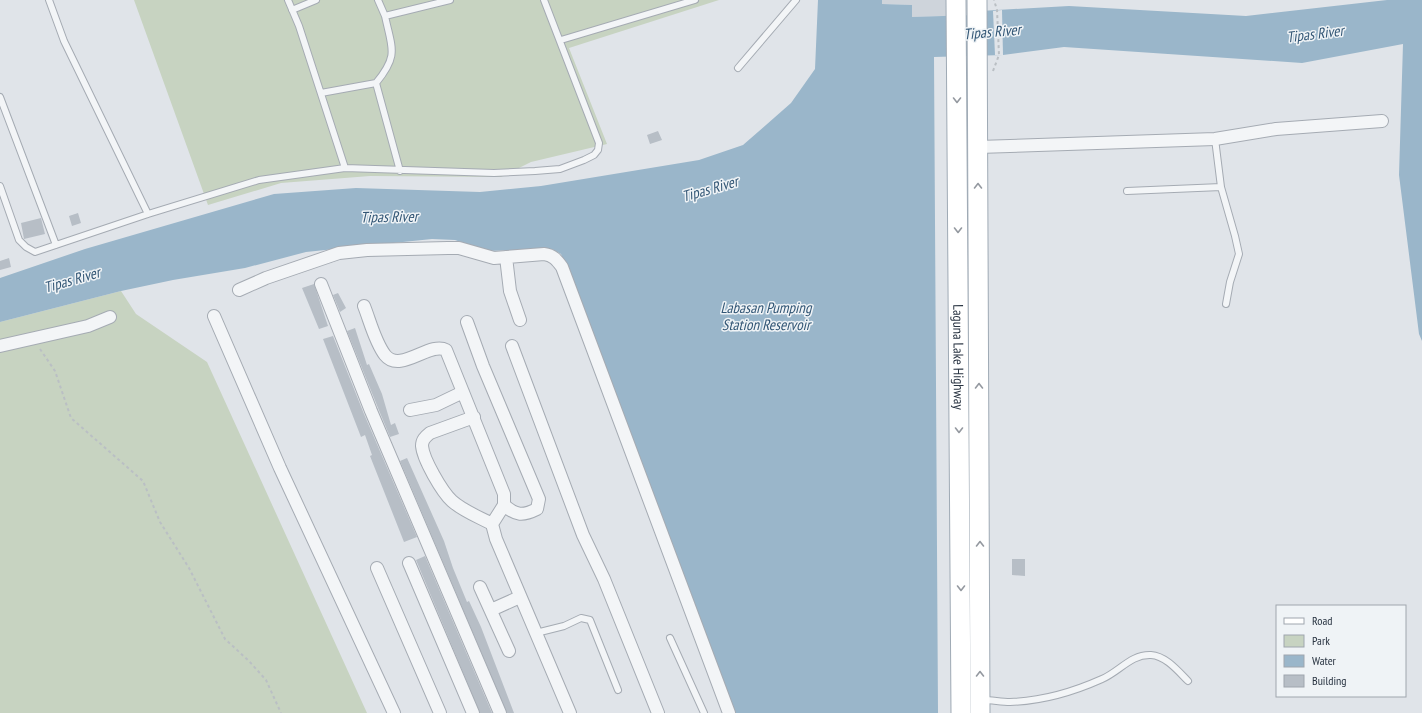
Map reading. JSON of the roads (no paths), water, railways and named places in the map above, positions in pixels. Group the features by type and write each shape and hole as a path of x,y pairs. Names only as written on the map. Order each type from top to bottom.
{"main road":[{"name":"Laguna Lake Highway","path":"977,5 980,706"},
{"name":"Laguna Lake Highway","path":"956,7 961,713"},
{"path":"960,564 980,564"}],"street":[{"path":"978,147 1215,139 1276,129 1382,121"},
{"path":"239,290 266,278 339,253 367,250 459,248 494,258 551,255 562,267 728,713"},
{"path":"506,257 510,291 520,320"},
{"path":"321,284 371,411 500,713"},
{"path":"364,306 386,356 397,361 413,358 438,347 446,350 504,494 504,505 492,524"},
{"path":"214,316 283,475 394,713"},
{"path":"0,346 88,326 110,317"},
{"path":"467,322 483,366 539,499 537,509 521,515 516,514 504,505"},
{"path":"512,346 583,535 604,579 658,713"},
{"path":"410,410 436,405 463,392"},
{"path":"474,417 430,433 424,438 422,448 430,467 452,502 492,524 496,539 570,713"},
{"path":"410,563 474,713"},
{"path":"377,568 440,713"},
{"path":"480,587 509,651"},
{"path":"491,610 520,597"}],"lane":[{"path":"49,0 64,41 148,214"},
{"path":"288,0 321,93 345,168"},
{"path":"292,10 316,0"},
{"path":"321,93 376,83 388,68 392,52 385,16 378,0"},
{"path":"385,16 450,0"},
{"path":"0,186 19,240 26,247 35,252 148,214 260,180 345,168 494,173 560,169 594,155 599,143 561,40 544,0"},
{"path":"561,40 695,0"},
{"path":"738,68 796,0"},
{"path":"376,83 400,171"},
{"path":"0,97 56,245"},
{"path":"1215,139 1220,187 1239,254 1230,282 1226,304"},
{"path":"1127,191 1220,187"},
{"path":"536,633 564,626 581,618 590,620 618,690"},
{"path":"670,638 704,713"},
{"path":"980,706 1063,694 1104,679 1130,660 1150,655 1159,657 1168,662 1188,681"}],"water":[{"name":"Labasan Pumping Station Reservoir","path":"818,0 882,0 882,4 912,5 912,17 974,15 980,11 1069,6 1246,16 1387,0 1422,0 1422,341 1419,334 1399,175 1403,44 1302,63 1064,47 1003,55 934,57 938,713 732,713 561,254 552,249 486,251 455,240 432,239 306,252 245,268 173,280 121,291 0,322 0,278 85,249 274,194 356,188 480,192 541,186 699,160 743,145 791,103 815,69"}],"water label":[{"name":"Tipas River","path":"992,32"},
{"name":"Tipas River","path":"1315,34"},
{"name":"Tipas River","path":"710,189"},
{"name":"Tipas River","path":"389,217"},
{"name":"Tipas River","path":"72,280"}]}
